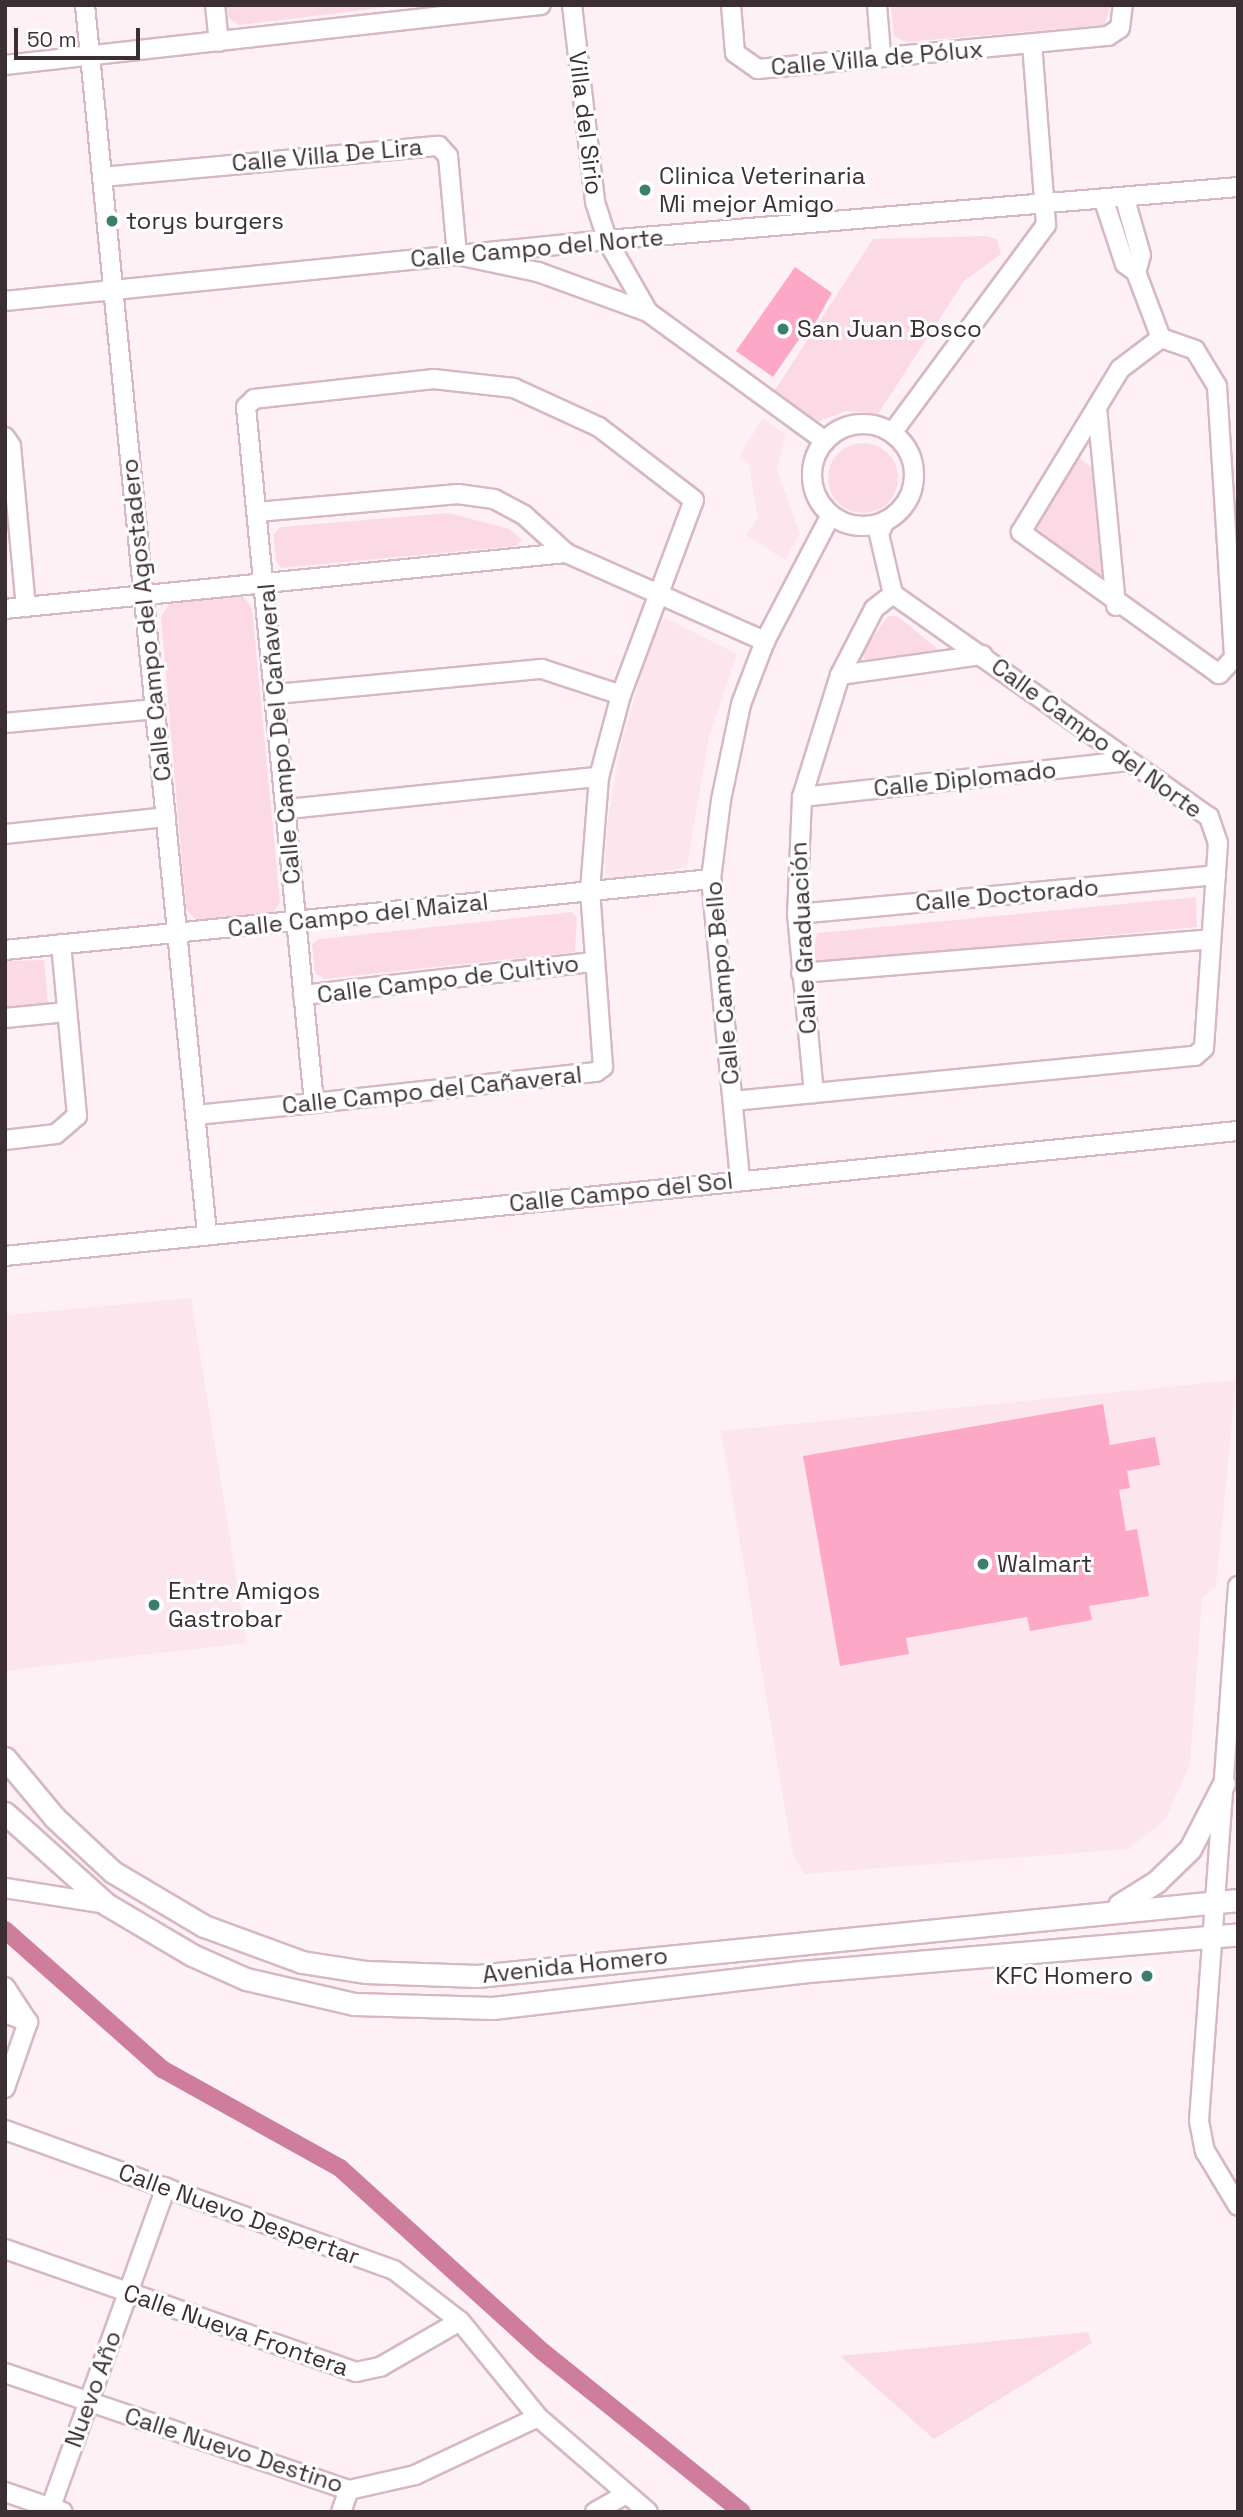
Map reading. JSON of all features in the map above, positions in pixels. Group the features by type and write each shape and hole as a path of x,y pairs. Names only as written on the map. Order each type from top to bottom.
{"main road":[{"name":"Avenida Homero","path":"5,1758 55,1818 113,1872 204,1926 302,1962 366,1972 477,1976 1214,1900 1238,1900"},
{"path":"1109,1911 1174,1867 1202,1830 1224,1783"},
{"name":"Avenida Homero","path":"5,1813 106,1904 246,1979 354,2004 416,2010 493,2008 1238,1934"}],"street":[{"name":"Calle Campo del Agostadero","path":"85,5 208,1234"},
{"path":"215,5 219,42"},
{"path":"5,65 219,42 426,12 541,5"},
{"name":"Villa del Sirio","path":"572,5 592,181 607,240"},
{"name":"Calle Villa de Pólux","path":"730,5 735,53 750,68 881,54 1032,45 1115,33 1123,5"},
{"path":"877,5 881,54"},
{"path":"892,433 1037,243 1047,206 1032,45"},
{"name":"Calle Villa De Lira","path":"102,177 439,146 448,156 457,255"},
{"name":"Calle Campo del Norte","path":"5,301 607,240 1047,206 1238,187"},
{"path":"1125,199 1141,255 1136,272"},
{"path":"1104,201 1125,264 1136,272 1161,338 1195,350 1217,386 1233,664 1226,673 1213,672 1116,606 1021,532 1120,369 1161,338"},
{"name":"Calle Campo del Norte","path":"607,240 648,312"},
{"name":"Calle Campo del Norte","path":"457,255 538,272 648,312 825,441"},
{"name":"Calle Campo del Cañaveral","path":"196,1115 596,1072 604,1064 593,962 590,891 599,777 621,695 658,593 694,507 691,494 599,427 540,396 434,379 254,399 246,407"},
{"name":"Calle Campo Del Cañaveral","path":"246,407 266,583 314,1103"},
{"path":"1097,408 1116,606"},
{"path":"864,424 892,433 910,456 913,484 900,510 885,521 860,526 831,515 817,495 812,471 825,441 864,424"},
{"path":"5,437 13,539 26,607"},
{"path":"257,512 477,495 510,506 566,552 765,641"},
{"name":"Calle Campo Bello","path":"740,1179 711,879 732,740 765,641 831,515"},
{"path":"885,521 879,534 888,596"},
{"path":"860,526 888,596"},
{"path":"5,609 566,552"},
{"name":"Calle Campo del Norte","path":"814,1093 1201,1053 1216,875 1217,833 1209,817 983,655 888,596"},
{"name":"Calle Graduación","path":"814,1093 797,914 802,797 840,675 888,596"},
{"path":"840,675 983,655"},
{"path":"276,694 542,669 621,695"},
{"path":"5,723 155,709"},
{"name":"Calle Diplomado","path":"802,797 1128,761"},
{"path":"287,809 599,777"},
{"path":"5,834 166,817"},
{"name":"Calle Doctorado","path":"797,914 1216,875"},
{"name":"Calle Campo del Maizal","path":"5,950 711,879"},
{"path":"801,973 1212,939"},
{"path":"5,1140 56,1134 77,1116 61,944"},
{"name":"Calle Campo de Cultivo","path":"303,996 593,962"},
{"path":"5,1018 67,1012"},
{"path":"733,1101 814,1093"},
{"name":"Calle Campo del Sol","path":"5,1256 740,1179 1238,1131"},
{"path":"1238,1586 1214,1900 1200,2133 1238,2206"},
{"path":"5,1888 106,1904"},
{"path":"5,1987 29,2022"},
{"path":"5,2013 29,2022"},
{"path":"5,2088 29,2022"},
{"name":"Calle Nuevo Despertar","path":"5,2130 394,2270 460,2321 538,2417 648,2512"},
{"name":"Nuevo Año","path":"54,2510 88,2403 166,2187"},
{"name":"Calle Nueva Frontera","path":"5,2249 356,2372 380,2367 460,2321"},
{"name":"Calle Nuevo Destino","path":"5,2373 349,2490 415,2475 538,2417"},
{"path":"341,2512 349,2490"},
{"path":"5,2492 54,2510"},
{"path":"595,2512 626,2494"}],"shaded area":[{"path":"227,5 404,5 239,25 228,17"},
{"path":"891,5 1111,5 1104,25 906,42 894,36"},
{"path":"985,236 997,239 1001,254 964,281 878,414 846,411 812,424 773,393 873,239"},
{"path":"763,418 786,435 777,470 800,534 785,560 746,535 758,518 749,464 739,456"},
{"path":"863,443 888,453 898,478 888,503 863,513 838,503 828,478 838,453"},
{"path":"1080,458 1099,475 1103,574 1096,580 1031,529"},
{"path":"449,513 509,529 522,540 516,546 281,568 276,561 273,535 281,527"},
{"path":"242,595 252,608 280,902 274,912 197,921 186,909 161,617 169,604"},
{"path":"888,616 897,616 944,654 866,663 862,653"},
{"path":"665,618 737,654 709,737 687,867 612,881 605,873 608,819 621,746 651,640"},
{"path":"1196,897 1197,927 812,963 817,933"},
{"path":"572,912 577,918 575,952 324,979 315,973 312,944 320,939"},
{"path":"44,960 48,1004 5,1011 5,961"},
{"path":"191,1298 247,1643 5,1671 5,1315"},
{"path":"1236,1380 1216,1587 1202,1598 1190,1765 1165,1820 1128,1849 804,1874 793,1855 721,1431"},
{"path":"1088,2332 1092,2343 934,2439 840,2356"}],"building":[{"name":"San Juan Bosco","path":"795,267 832,293 805,341 800,338 773,377 736,351"},
{"name":"Walmart","path":"1103,1404 1110,1445 1155,1437 1160,1465 1127,1471 1130,1488 1119,1490 1126,1531 1137,1529 1149,1596 1089,1606 1092,1620 1030,1631 1027,1617 906,1638 909,1654 840,1666 803,1456"}],"waterway":[{"path":"5,1930 162,2069 340,2168 543,2352 742,2512"}],"place":[{"name":"Clinica Veterinaria Mi mejor Amigo","path":"645,190"},
{"name":"torys burgers","path":"112,221"},
{"name":"San Juan Bosco","path":"783,329"},
{"name":"Walmart","path":"983,1564"},
{"name":"Entre Amigos Gastrobar","path":"154,1605"},
{"name":"KFC Homero","path":"1147,1976"}]}
